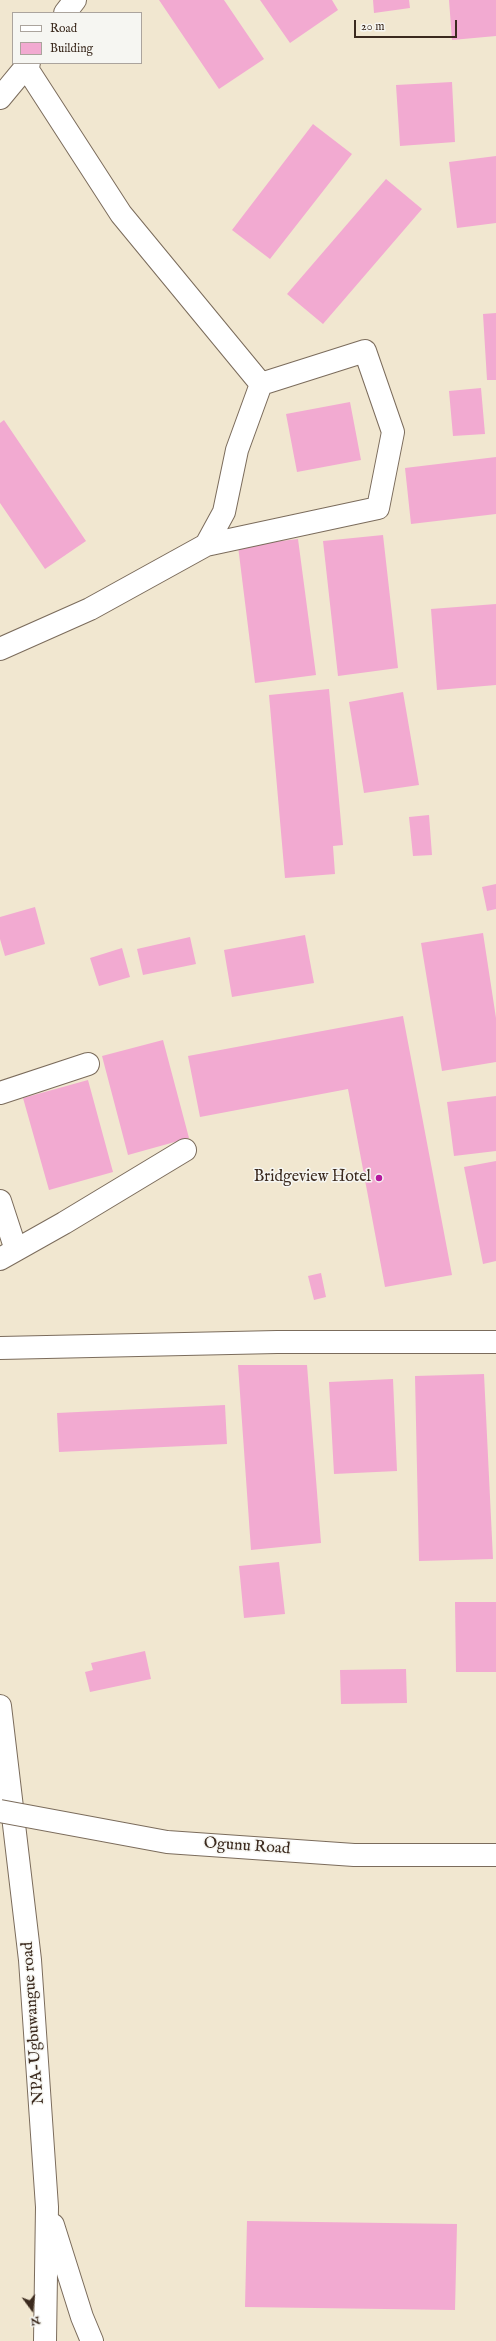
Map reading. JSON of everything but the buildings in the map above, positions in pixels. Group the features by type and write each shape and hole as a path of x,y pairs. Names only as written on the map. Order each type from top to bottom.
{"street":[{"path":"66,12 75,0"},
{"path":"0,98 27,65 121,214 261,384"},
{"path":"0,649 90,609 206,545 378,508 393,432 365,351 261,384"},
{"path":"206,545 224,512 237,450 261,384"},
{"path":"0,1093 88,1064"},
{"path":"0,1201 8,1254 185,1150"},
{"path":"0,1348 285,1342 496,1342"},
{"name":"NPA-Ugbuwangue road","path":"0,1706 30,1960 47,2208 45,2341"},
{"name":"Ogunu Road","path":"0,1811 168,1842 354,1854 496,1855"},
{"path":"47,2208 82,2317 92,2341"}],"place":[{"name":"Bridgeview Hotel","path":"379,1178"}]}
